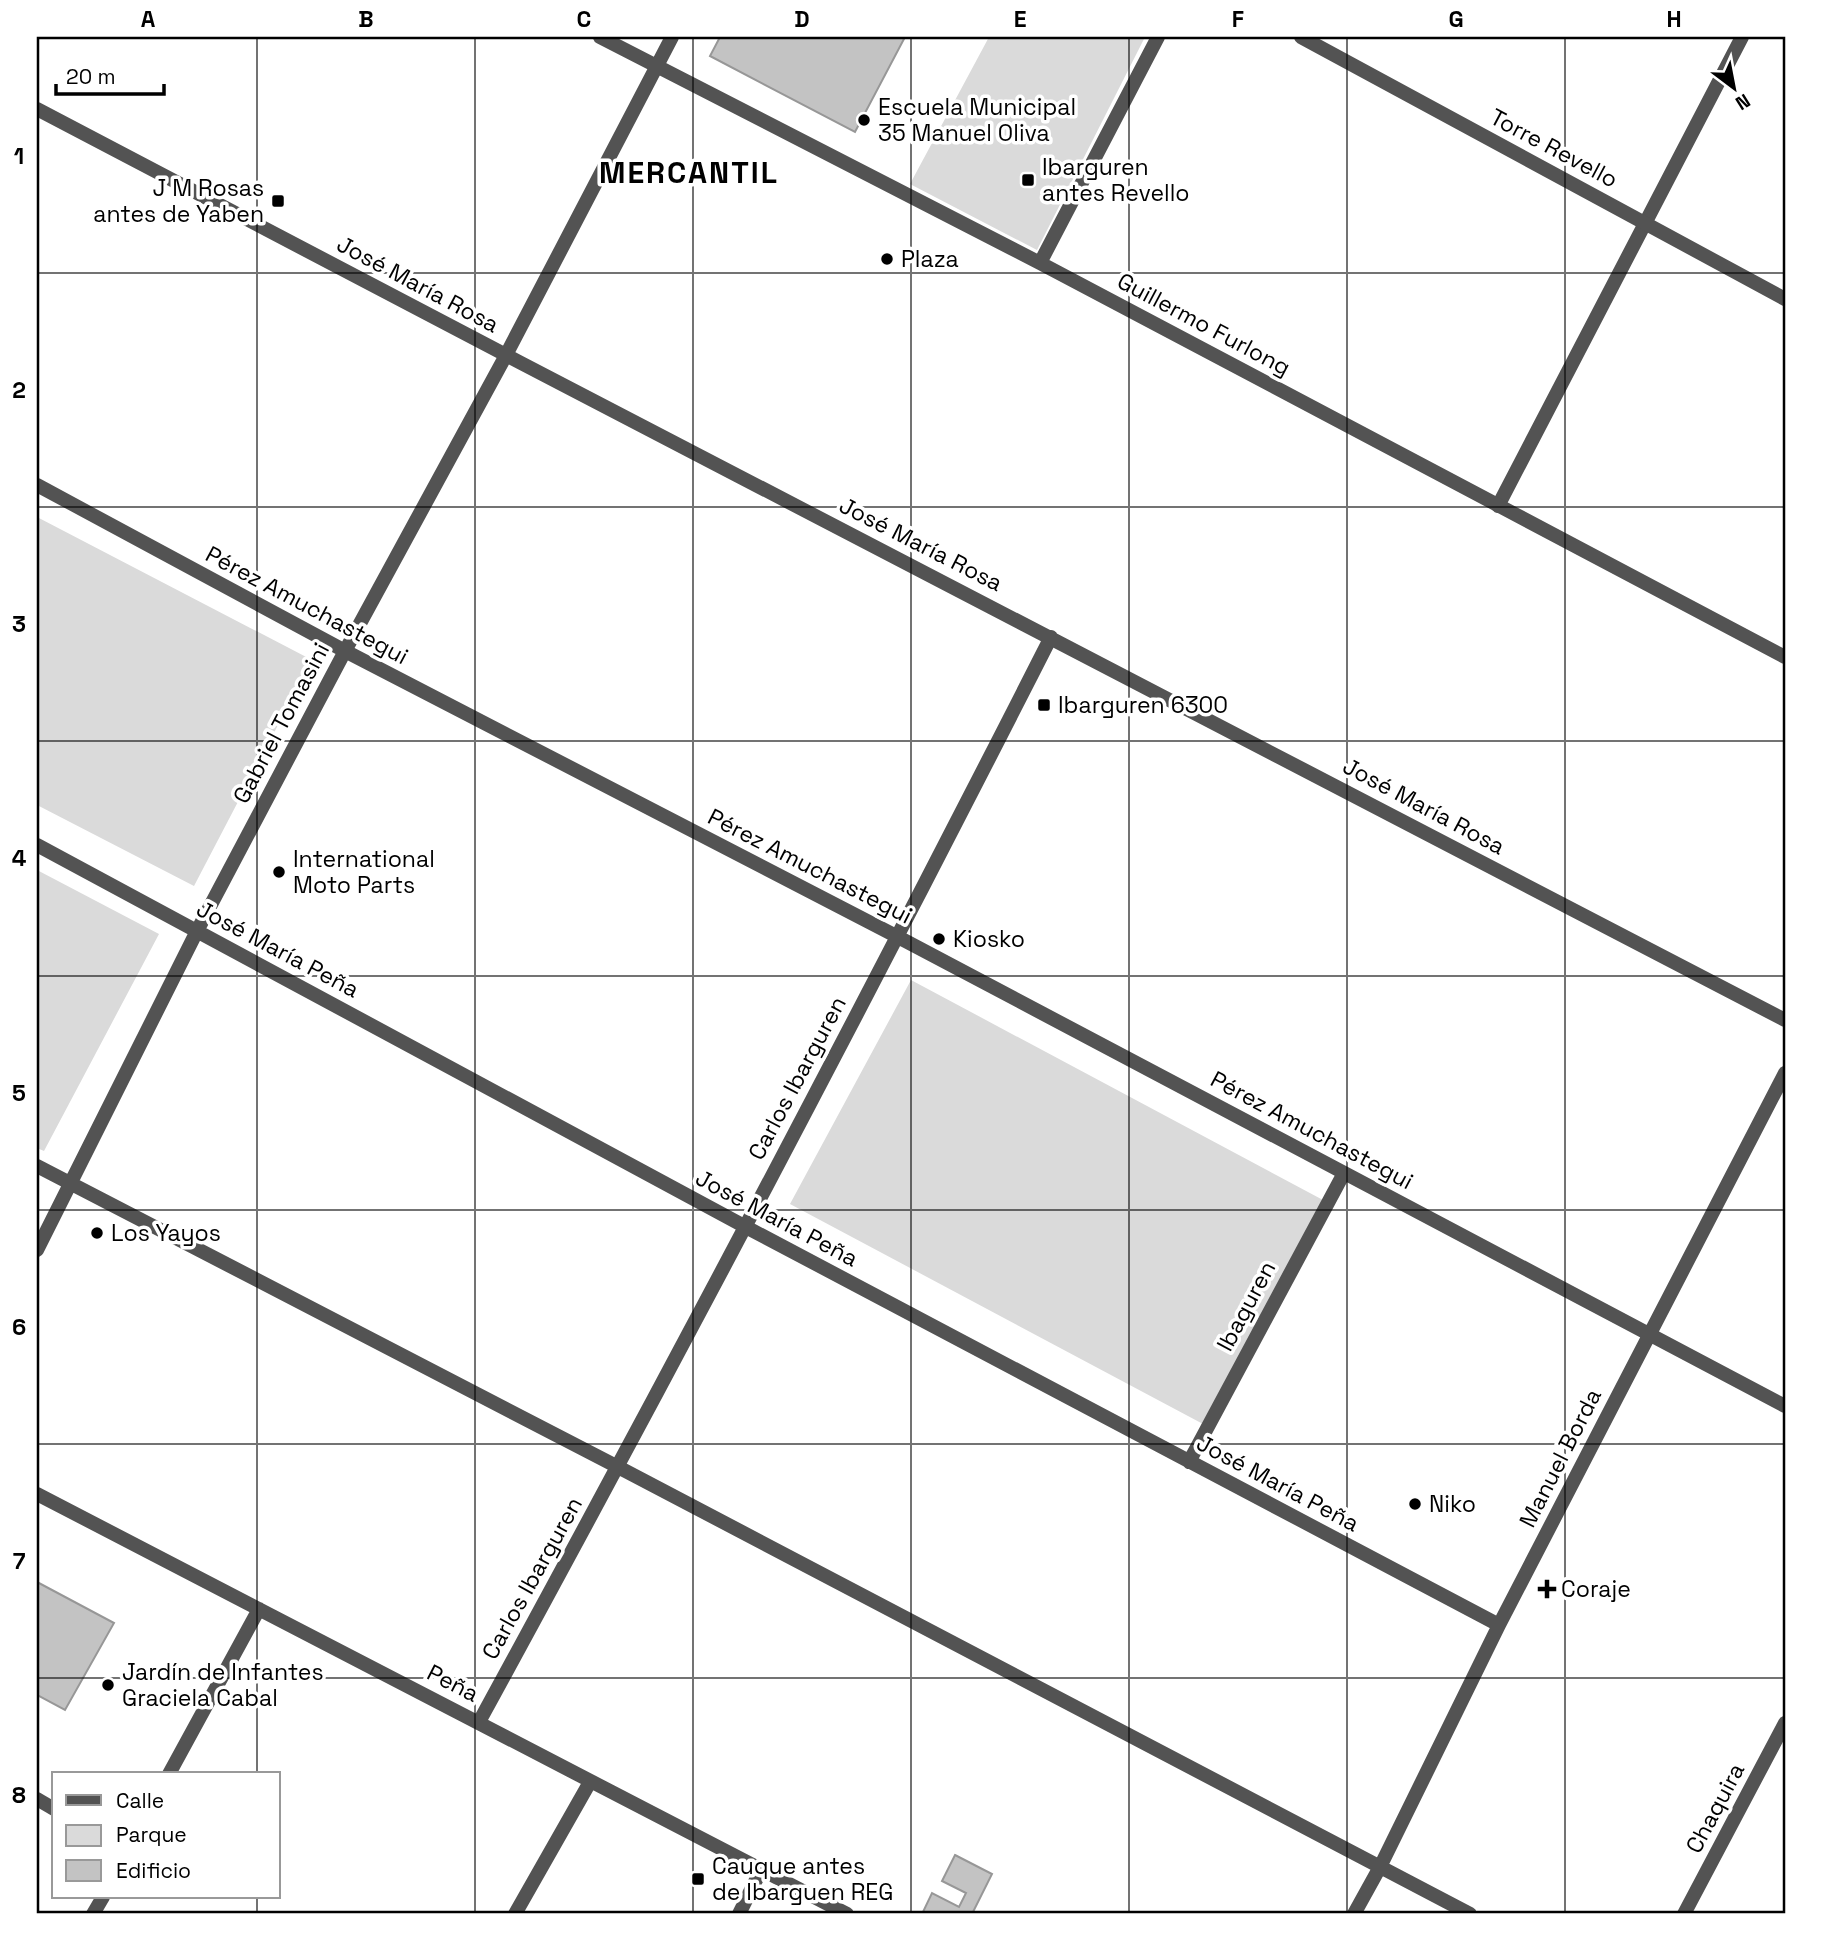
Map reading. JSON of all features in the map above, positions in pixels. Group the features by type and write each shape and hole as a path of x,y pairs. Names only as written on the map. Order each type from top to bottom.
{"street":[{"name":"Guillermo Furlong","path":"600,37 1040,263 1785,657"},
{"name":"Gabriel Tomasini","path":"37,1250 197,931 345,651 506,357 673,37"},
{"path":"1040,263 1158,37"},
{"name":"Torre Revello","path":"1301,37 1785,299"},
{"path":"1498,506 1742,37"},
{"name":"José María Rosa","path":"37,109 506,357 1051,637 1785,1020"},
{"name":"Pérez Amuchastegui","path":"37,485 345,651 898,937 1785,1406"},
{"name":"Carlos Ibarguren","path":"479,1722 618,1467 898,937 1051,637"},
{"name":"José María Peña","path":"37,845 744,1226 1499,1625"},
{"name":"Manuel Borda","path":"1354,1914 1380,1867 1499,1625 1785,1073"},
{"path":"37,1166 1470,1914"},
{"name":"Ibaguren","path":"1189,1462 1344,1172"},
{"name":"Peña","path":"37,1494 847,1914"},
{"path":"170,1772 259,1609"},
{"name":"Chaquira","path":"1684,1914 1780,1747 1785,1723"},
{"path":"516,1914 590,1782"},
{"path":"739,1914 761,1870"},
{"path":"93,1914 102,1898"}],"green space":[{"path":"989,37 1145,37 1037,250 910,184"},
{"path":"37,517 312,660 194,886 37,805"},
{"path":"37,870 159,934 44,1151 37,1148"},
{"path":"911,980 1323,1200 1203,1424 790,1204"}],"building":[{"path":"720,37 905,37 855,132 710,56"},
{"path":"37,1582 114,1623 65,1710 37,1695"},
{"path":"955,1855 992,1874 972,1914 922,1914 932,1893 959,1907 966,1893 942,1881"}],"place":[{"name":"Escuela Municipal 35 Manuel Oliva","path":"864,120"},
{"name":"Ibarguren antes Revello","path":"1028,180"},
{"name":"J M Rosas antes de Yaben","path":"278,201"},
{"name":"Plaza","path":"887,259"},
{"name":"Ibarguren 6300","path":"1044,705"},
{"name":"International Moto Parts","path":"279,872"},
{"name":"Kiosko","path":"939,939"},
{"name":"Los Yayos","path":"97,1233"},
{"name":"Niko","path":"1415,1504"},
{"name":"Coraje","path":"1547,1589"},
{"name":"Jardín de Infantes Graciela Cabal","path":"108,1685"},
{"name":"Cauque antes de Ibarguen REG","path":"698,1879"}],"district":[{"name":"MERCANTIL","path":"689,173"}]}
